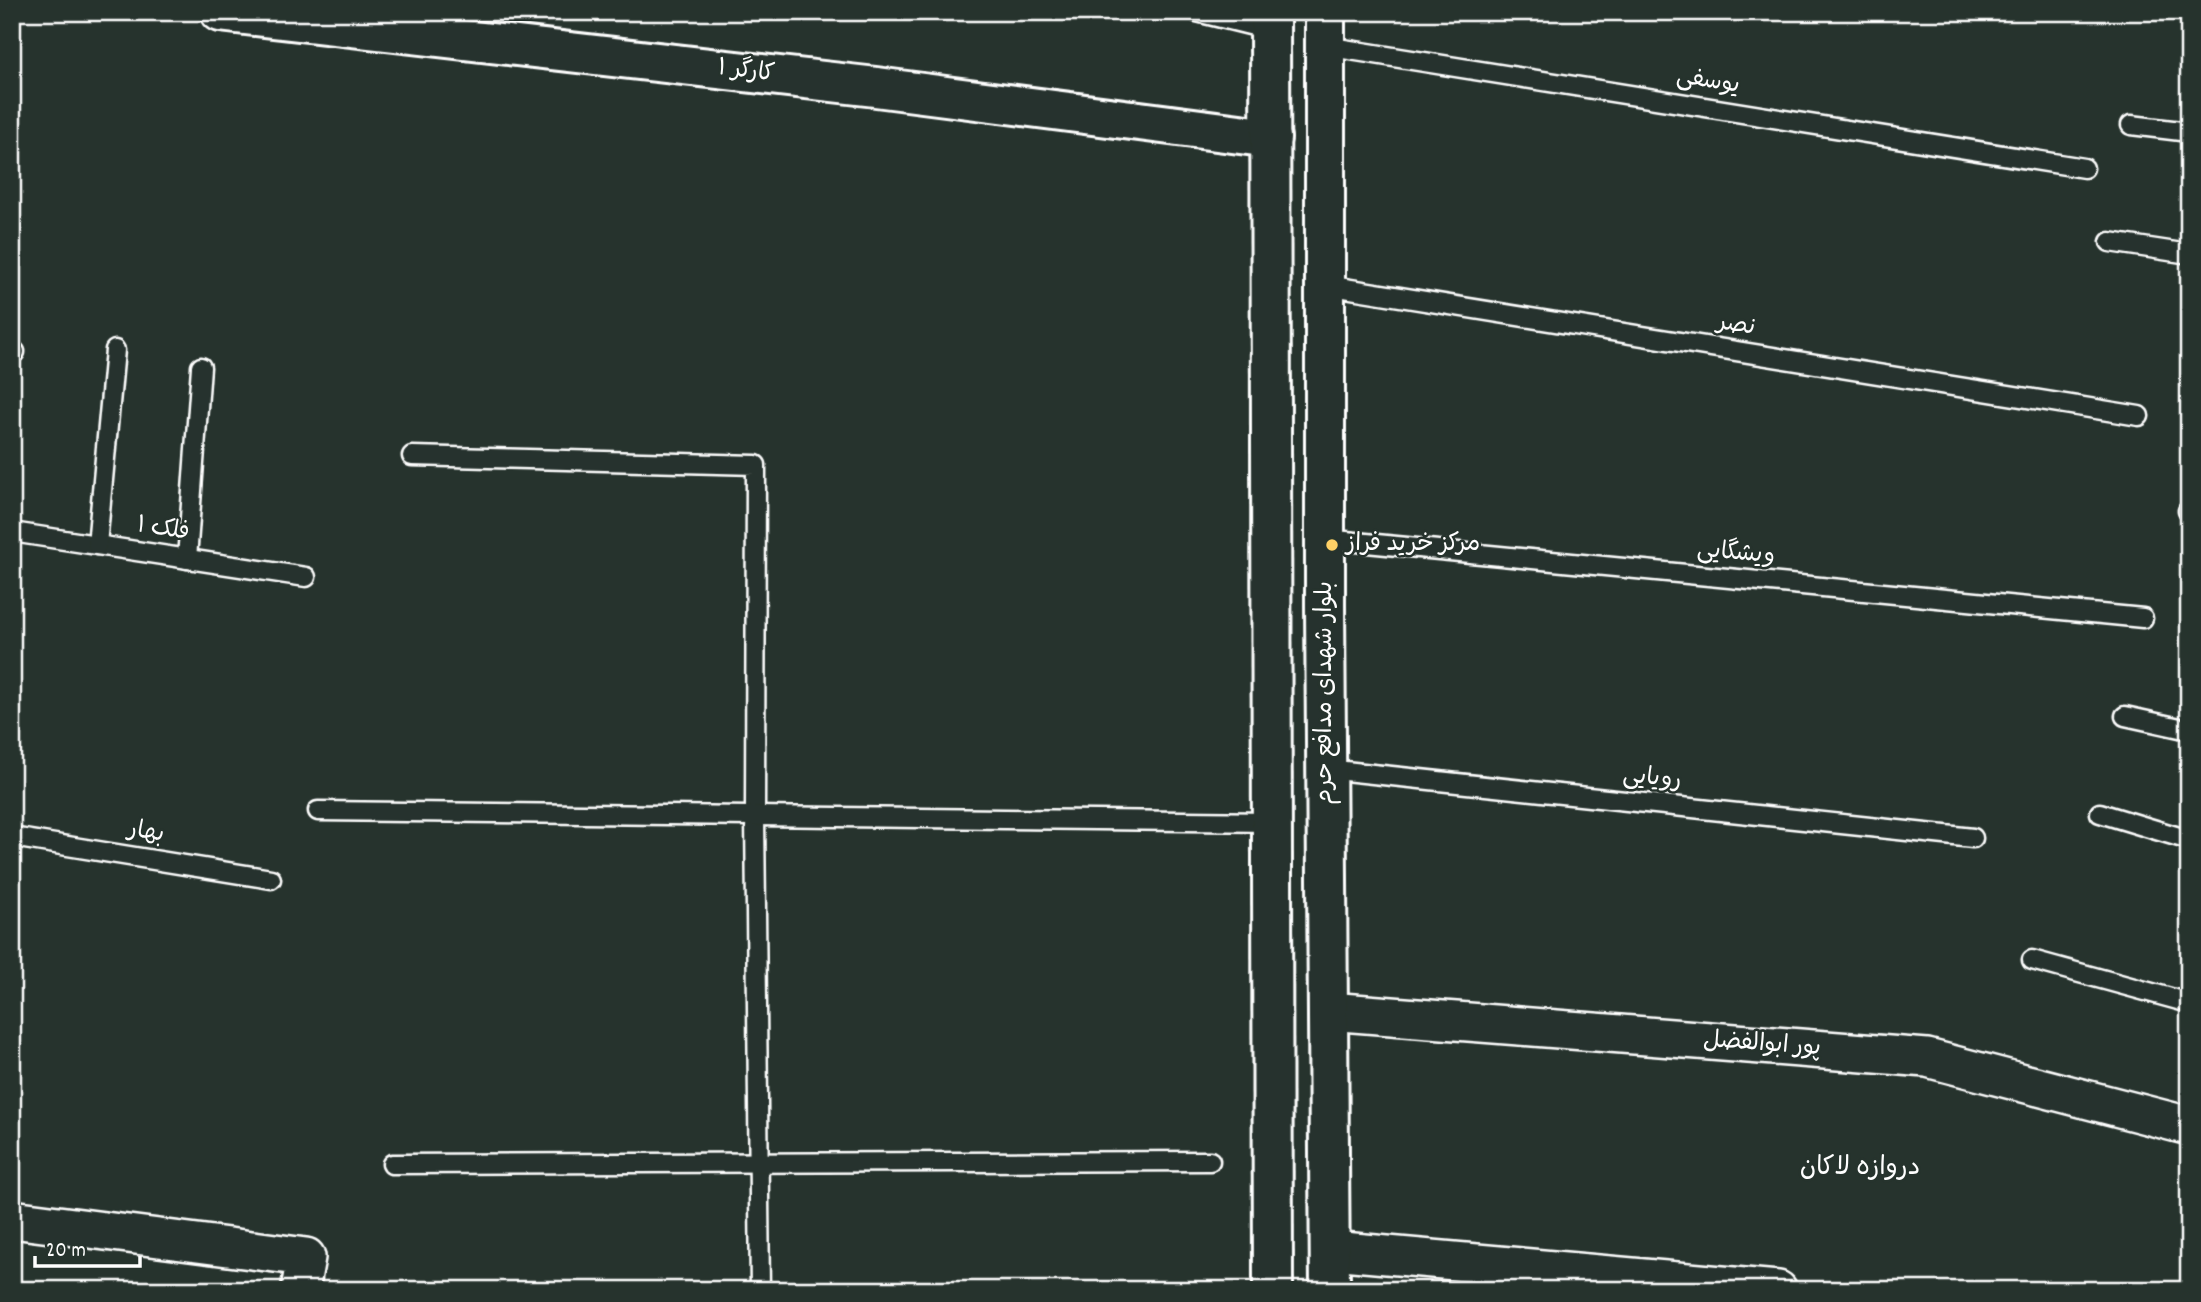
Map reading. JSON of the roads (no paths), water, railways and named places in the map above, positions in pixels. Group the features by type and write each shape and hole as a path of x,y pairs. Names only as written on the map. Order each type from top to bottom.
{"main road":[{"name":"کارگر ۱","path":"220,12 876,87 1271,138"},
{"path":"1270,21 1273,1290"},
{"name":"بلوار شهدای مدافع حرم","path":"1325,29 1330,1290"}],"street":[{"name":"پور ابوالفضل","path":"1328,1011 1927,1058 2189,1126"},
{"path":"12,1219 306,1257 300,1290"},
{"path":"1331,1250 1778,1290"}],"lane":[{"path":"1197,12 1270,21"},
{"name":"یوسفی","path":"1325,29 2084,167"},
{"path":"2132,125 2189,132"},
{"path":"2110,242 2189,254"},
{"name":"نصر","path":"1326,285 2139,416"},
{"path":"97,545 115,350"},
{"path":"187,559 201,367"},
{"path":"412,456 756,465 755,816 760,1290"},
{"name":"فلک ۱","path":"12,532 306,577"},
{"name":"ویشگایی","path":"1325,539 2143,618"},
{"path":"2125,716 2189,730"},
{"name":"رویایی","path":"1326,769 1973,838"},
{"path":"318,811 1272,822"},
{"path":"2100,813 2189,840"},
{"name":"بهار","path":"12,837 271,878"},
{"path":"2032,960 2189,1003"},
{"path":"393,1164 1210,1161"}],"place":[{"name":"مرکز خرید فراز","path":"1332,545"}],"district":[{"name":"دروازه لاکان","path":"1860,1168"}]}
